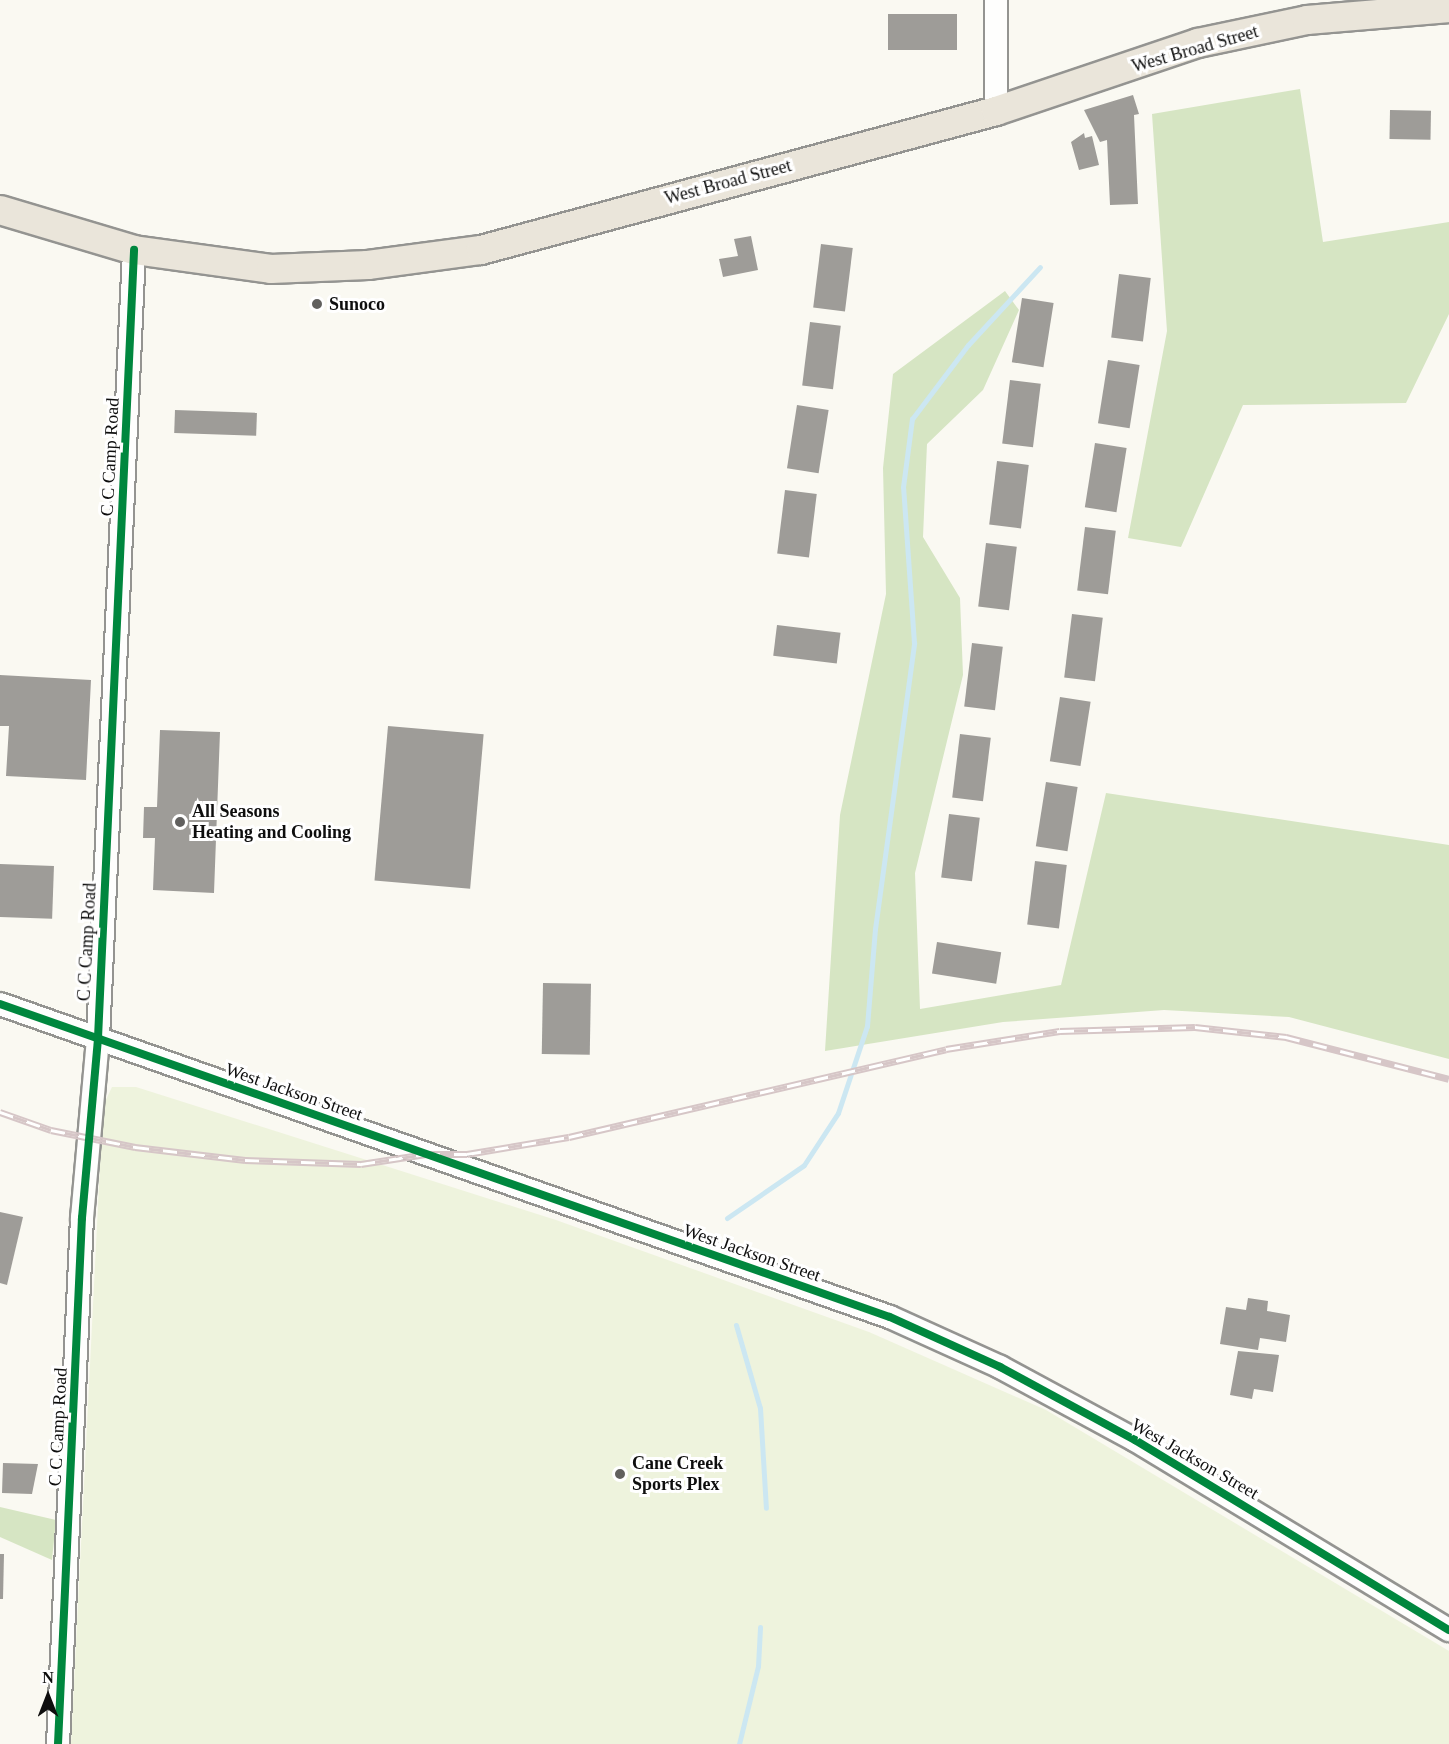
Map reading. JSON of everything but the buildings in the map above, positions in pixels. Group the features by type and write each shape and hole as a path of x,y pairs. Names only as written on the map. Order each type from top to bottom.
{"main road":[{"name":"West Broad Street","path":"0,210 134,250 272,269 368,265 482,250 996,111 1198,44 1307,20 1449,8"}],"street":[{"path":"996,0 996,111"},
{"name":"C C Camp Road","path":"58,1744 82,1218 98,1038 134,250"},
{"name":"West Jackson Street","path":"0,1004 890,1317 999,1367 1135,1440 1449,1630"}],"green space":[{"path":"1300,89 1323,242 1449,222 1449,314 1406,403 1243,405 1181,547 1128,538 1167,331 1152,114"},
{"path":"1005,291 1019,310 983,390 927,444 923,537 960,598 963,675 915,873 920,1009 1061,985 1106,793 1449,845 1449,1059 1289,1017 1164,1010 1003,1022 825,1051 840,815 886,594 883,468 893,374"},
{"name":"Cane Creek Sports Plex","path":"112,1087 136,1087 556,1220 869,1332 1046,1410 1449,1651 1449,1744 71,1744 103,1106"},
{"path":"0,1507 56,1520 52,1560 0,1537"}],"waterway":[{"path":"727,1218 804,1165 838,1113 867,1026 875,929 914,643 903,487 912,419 968,345 1040,267"},
{"path":"736,1325 760,1408 766,1508"},
{"path":"739,1744 758,1666 760,1627"}],"railway":[{"path":"0,1112 51,1130 135,1147 245,1160 361,1164 426,1154 467,1154 569,1137 946,1049 1060,1031 1195,1027 1286,1037 1449,1079"}],"cycle path":[{"path":"58,1744 82,1218 98,1038 134,250"},
{"path":"0,1004 890,1317 1000,1367 1135,1440 1449,1630"}],"place":[{"name":"Sunoco","path":"317,304"},
{"name":"All Seasons Heating and Cooling","path":"180,822"},
{"name":"Cane Creek Sports Plex","path":"620,1474"}]}
